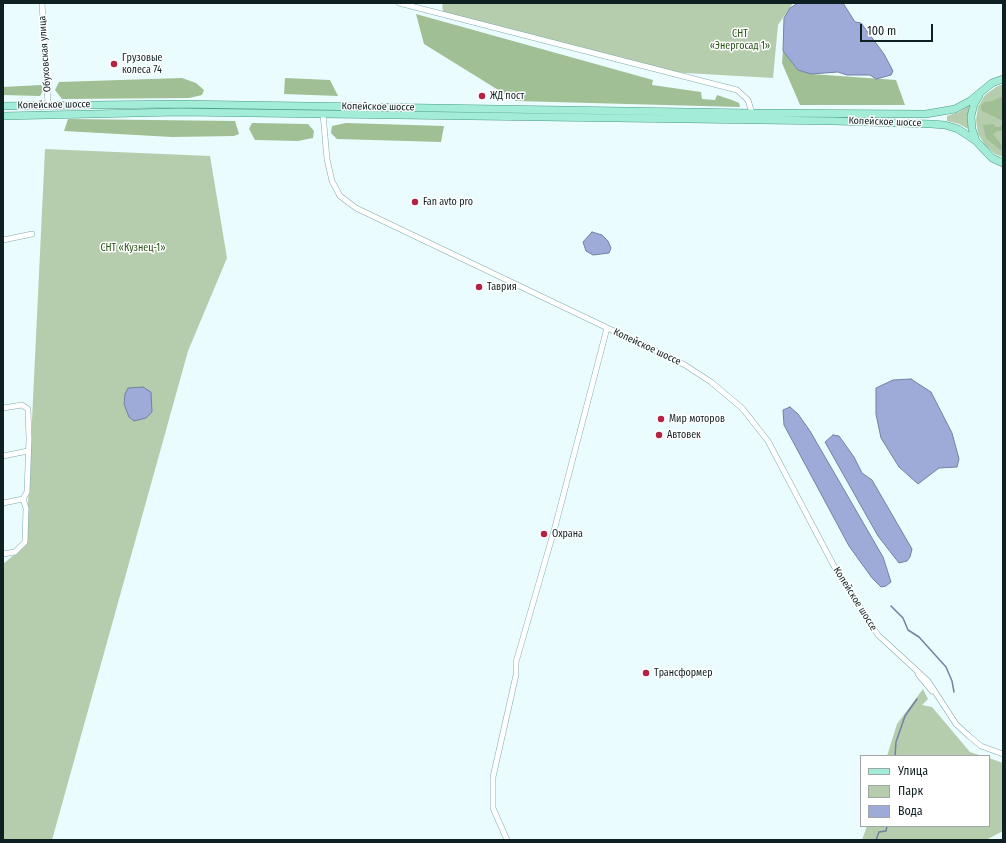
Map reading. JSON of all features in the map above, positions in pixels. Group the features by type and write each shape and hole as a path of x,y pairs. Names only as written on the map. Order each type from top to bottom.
{"main road":[{"name":"Копейское шоссе","path":"3,106 48,104 323,106 752,113 935,113 959,107 981,93 992,83 1003,79"},
{"path":"976,141 972,129 971,116 974,104 981,93"},
{"path":"47,114 48,104"},
{"path":"323,106 323,114"},
{"name":"Копейское шоссе","path":"3,116 179,112 829,121 931,124 952,126 976,141 985,153 1003,163"}],"street":[{"name":"Обуховская улица","path":"42,3 48,104"},
{"path":"400,3 737,90 748,100 752,113"},
{"name":"Копейское шоссе","path":"323,114 327,159 332,181 340,196 356,208 685,365 711,382 742,408 768,441 835,568 862,613 878,636 928,681 956,724 981,746 1003,754"},
{"path":"3,240 32,234"},
{"path":"507,840 493,808 493,777 516,675 516,662 555,527 607,328"},
{"path":"3,408 22,405 28,409 27,492 24,498 26,508 25,542 15,552 3,554"},
{"path":"3,456 28,451"},
{"path":"3,503 24,498"}],"green space":[{"name":"СНТ «Энергосад 1»","path":"442,3 793,3 778,25 773,78 668,72 443,12"},
{"path":"416,14 653,80 652,85 701,92 702,99 715,100 717,95 739,103 740,107 516,101 424,44"},
{"path":"783,51 798,70 811,74 896,80 905,105 800,105 782,63"},
{"path":"182,78 196,83 204,90 202,95 189,98 62,99 55,90 59,82"},
{"path":"285,78 330,80 338,96 284,94"},
{"path":"1003,84 1003,157 995,154 985,145 978,134 976,120 978,107 985,95"},
{"path":"41,85 44,89 40,96 3,95 3,87"},
{"path":"1003,96 1003,122 982,111 981,105 985,102 992,101"},
{"path":"970,105 970,130 959,124 947,121 947,116 959,112"},
{"path":"68,119 235,121 239,134 234,136 172,137 64,131"},
{"path":"1003,122 1003,131 997,131 993,134 1003,147 1000,150 986,138 983,125 993,124 996,127 1000,127"},
{"path":"252,123 308,124 314,131 313,138 298,141 255,140 249,129"},
{"path":"346,123 444,126 441,142 337,139 331,133 332,126"},
{"name":"СНТ «Кузнец-1»","path":"45,149 210,156 227,258 188,351 52,840 3,840 3,564 26,545"},
{"path":"923,689 928,699 922,705 932,707 970,752 979,755 887,755 897,724"},
{"path":"990,758 1003,763 1003,831 986,840 862,840 867,827 990,827"}],"water":[{"path":"798,3 843,3 855,22 861,23 884,54 893,71 891,75 876,79 870,75 847,75 838,72 811,74 798,70 783,51 784,18 790,8"},
{"path":"592,232 602,235 608,241 611,248 609,253 593,255 586,251 583,242"},
{"path":"911,379 931,392 952,433 959,459 957,467 939,468 918,484 899,467 881,438 876,414 876,388 893,380"},
{"path":"143,387 151,392 152,412 146,418 134,421 129,417 124,404 125,394 128,388"},
{"path":"790,407 798,414 810,431 883,557 891,582 886,586 881,587 872,578 849,546 784,425 783,410"},
{"path":"833,435 839,436 854,457 862,473 872,480 912,549 910,557 907,561 899,563 878,536 825,442"}],"waterway":[{"path":"891,606 903,618 908,630 919,637 946,667 952,681 954,692"},
{"path":"895,755 896,742 905,716 917,699"},
{"path":"876,840 879,832 886,831 887,827"}],"place":[{"name":"Грузовые колеса 74","path":"114,64"},
{"name":"ЖД пост","path":"482,96"},
{"name":"Fan avto pro","path":"415,202"},
{"name":"Таврия","path":"479,287"},
{"name":"Мир моторов","path":"661,419"},
{"name":"Автовек","path":"659,435"},
{"name":"Охрана","path":"544,534"},
{"name":"Трансформер","path":"646,673"}]}
